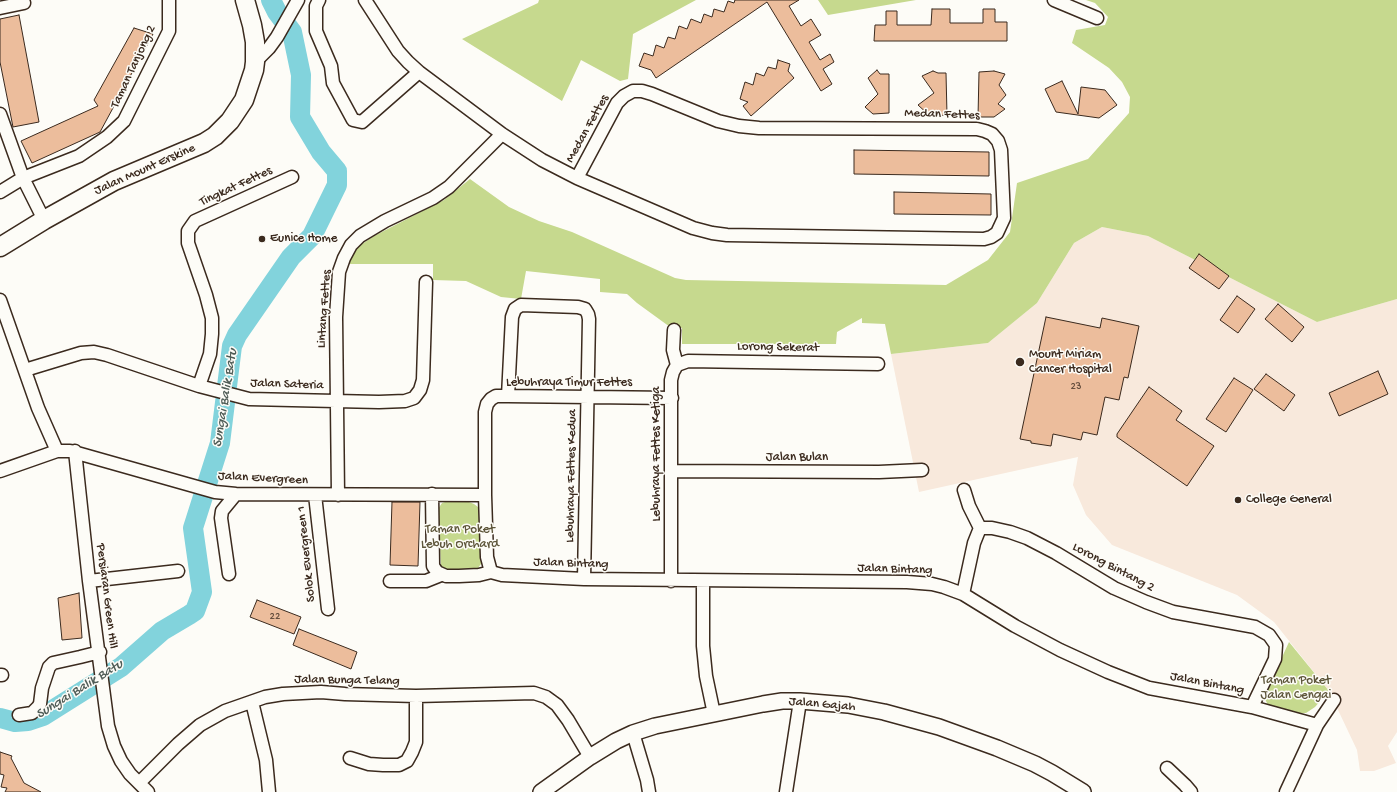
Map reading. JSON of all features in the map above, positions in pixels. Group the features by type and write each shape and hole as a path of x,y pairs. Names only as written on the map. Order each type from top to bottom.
{"main road":[{"name":"Jalan Mount Erskine","path":"0,247 44,220 114,181 204,143 215,136 230,122 244,100 254,70 255,62 255,42 245,0"}],"street":[{"name":"Taman Tanjong 2","path":"0,192 23,178 79,156 107,137 124,120 169,31 169,0"},
{"path":"255,62 269,48 277,37 298,0"},
{"path":"319,0 316,6 316,31 331,66 333,83 353,120 362,122 419,72"},
{"name":"Medan Fettes","path":"365,0 398,52 419,72 502,134 542,160 577,178 692,228 727,235 984,240 997,233 1004,218 1001,150 998,141 992,134 985,130 977,128 759,128 739,126 722,122 642,91 633,92 624,96 617,103 577,178"},
{"path":"1054,0 1097,18"},
{"path":"0,8 24,3"},
{"path":"0,114 23,178 44,220"},
{"name":"Lintang Fettes","path":"338,495 336,317 338,280 344,258 351,245 360,236 385,221 433,198 449,187 502,134"},
{"name":"Tingkat Fettes","path":"199,386 210,354 212,318 206,295 188,243 188,231 195,221 292,177"},
{"name":"Jalan Sateria","path":"25,370 81,353 94,352 199,386 249,399 405,401 414,398 420,390 423,380 426,282"},
{"path":"0,300 38,408 57,451"},
{"name":"Lebuhraya Fettes Kedua","path":"508,396 512,317 515,309 521,305 578,307 585,309 589,319 584,579"},
{"name":"Lebuhraya Fettes Ketiga","path":"671,580 671,380 677,365 673,350 674,330"},
{"name":"Lorong Sekerat","path":"677,365 688,361 878,364"},
{"name":"Lebuhraya Timur Fettes","path":"485,495 485,412 487,404 496,396 672,398"},
{"name":"Jalan Evergreen","path":"0,471 57,451 75,451 215,492 315,496 432,494 485,495"},
{"name":"Persiaran Green Hill","path":"75,451 89,581 108,726 120,762 148,792"},
{"name":"Jalan Bulan","path":"671,471 879,472 922,470"},
{"path":"963,594 974,543 980,528 969,506 964,490"},
{"path":"229,574 221,518 222,511 225,506 236,494"},
{"path":"390,581 426,581 441,575 433,566 432,494"},
{"path":"485,495 487,557 491,572"},
{"name":"Solok Evergreen 1","path":"315,496 328,609"},
{"name":"Lorong Bintang 2","path":"980,528 992,528 1027,538 1056,553 1114,588 1173,612 1254,628 1269,635 1276,645 1275,659 1252,707"},
{"path":"89,581 178,571"},
{"name":"Jalan Bintang","path":"441,575 478,575 491,572 502,575 584,579 907,582 944,587 963,594 1015,626 1060,650 1108,672 1149,688 1252,707 1318,725"},
{"path":"703,581 703,646 706,676 714,714"},
{"path":"19,715 27,714 38,707 49,666 53,663 100,656"},
{"name":"Jalan Bunga Telang","path":"139,783 178,744 200,725 225,711 265,697 283,694 321,692 416,696 534,693 546,696 556,705 568,720 590,757"},
{"name":"Jalan Bunga Telang","path":"350,758 369,764 384,766 399,765 406,761 416,742 416,696"},
{"path":"1286,792 1318,725 1334,700"},
{"path":"786,792 800,701"},
{"name":"Jalan Gajah","path":"541,792 590,757 616,741 633,733 655,726 769,703 800,701 848,705 884,712 939,727 997,748 1035,764 1083,792"},
{"path":"252,702 266,760 269,792"},
{"path":"633,733 647,780 649,792"},
{"path":"1166,768 1191,792"}],"shaded area":[{"name":"College General","path":"1102,227 1148,236 1317,322 1397,299 1397,732 1388,746 1396,763 1374,771 1360,771 1357,750 1329,691 1274,622 1237,595 1112,545 1086,515 1073,485 1078,457 919,492 891,354 988,343 1037,303 1074,243"}],"green space":[{"path":"539,0 696,0 633,34 628,79 620,81 581,60 562,101 462,39 538,3"},
{"path":"818,0 916,0 828,15"},
{"path":"1086,0 1397,0 1397,299 1317,322 1148,236 1102,227 1074,243 1037,303 988,343 891,354 885,324 862,323 862,318 837,332 836,344 682,344 682,328 670,327 627,294 600,292 600,279 526,271 521,299 501,297 466,281 433,280 433,264 349,264 356,248 374,236 444,200 470,179 509,207 539,221 572,232 675,278 686,280 946,285 988,260 1010,232 1017,183 1088,159 1129,113 1130,97 1122,82 1109,68 1072,43 1076,30 1105,25 1108,17 1095,3"},
{"name":"Taman Poket Lebuh Orchard","path":"469,502 478,507 480,512 483,559 478,568 448,570 441,566 438,509 442,503"},
{"name":"Taman Poket Jalan Cengai","path":"1289,642 1329,691 1315,707 1306,713 1274,708 1268,705 1265,699 1266,692"}],"building":[{"path":"735,0 799,0 789,6 801,26 811,19 821,35 809,42 820,60 830,54 834,62 823,69 832,84 821,91 767,2 656,78 651,70 639,66 644,53 653,56 656,45 664,48 668,37 675,39 679,26 687,29 691,19 701,23 704,14 712,17 714,9 724,12 728,1 734,3"},
{"path":"932,9 950,9 950,23 983,23 983,9 995,9 995,22 1007,22 1007,41 874,41 875,25 886,25 886,11 897,11 897,25 931,25"},
{"path":"19,15 39,122 13,127 0,62 0,19"},
{"path":"134,28 153,34 100,132 32,163 21,141 98,106 94,100"},
{"path":"778,60 790,64 788,71 794,78 751,116 743,106 748,102 740,99 745,82 753,85 756,73 764,76 768,67 776,69"},
{"path":"877,70 880,74 889,74 889,113 873,114 865,107 878,94 868,78"},
{"path":"933,71 938,73 946,73 947,115 930,116 918,105 934,93 922,76"},
{"path":"994,71 1005,74 999,85 1006,95 998,104 1005,109 994,117 978,117 979,72"},
{"path":"1062,81 1078,114 1081,87 1105,90 1117,105 1099,118 1056,112 1045,89"},
{"path":"854,150 989,152 989,176 854,174"},
{"path":"894,192 991,194 991,215 894,214"},
{"path":"1199,254 1229,276 1219,289 1189,268"},
{"path":"1237,296 1255,309 1238,333 1220,320"},
{"path":"1278,304 1304,327 1292,342 1265,319"},
{"path":"1046,317 1100,328 1102,318 1139,326 1128,378 1124,377 1119,400 1105,397 1097,435 1083,432 1081,440 1053,434 1051,446 1031,443 1031,441 1020,439"},
{"path":"1378,371 1388,394 1339,416 1329,393"},
{"path":"1266,374 1295,395 1284,411 1254,389"},
{"path":"1234,378 1253,390 1226,432 1206,419"},
{"path":"1149,387 1182,411 1176,420 1214,446 1187,486 1117,437 1117,434"},
{"path":"392,502 420,502 418,566 390,565"},
{"path":"79,593 82,638 62,640 58,598"},
{"path":"257,600 301,617 294,634 250,617"},
{"path":"299,629 357,652 351,669 293,645"},
{"path":"0,752 12,756 11,758 24,783 41,792 5,792 7,788 1,787 4,775 0,774"}],"waterway":[{"name":"Sungai Balik Batu","path":"0,718 15,722 28,721 43,716 121,667 162,631 195,611 202,592 193,528 220,443 232,346 237,335 291,257 312,236 337,185 337,171 321,152 300,117 301,75 292,32 277,12 271,0"}],"place":[{"name":"Eunice Home","path":"262,239"},
{"name":"Mount Miriam Cancer Hospital","path":"1020,362"},
{"name":"College General","path":"1238,500"}]}
